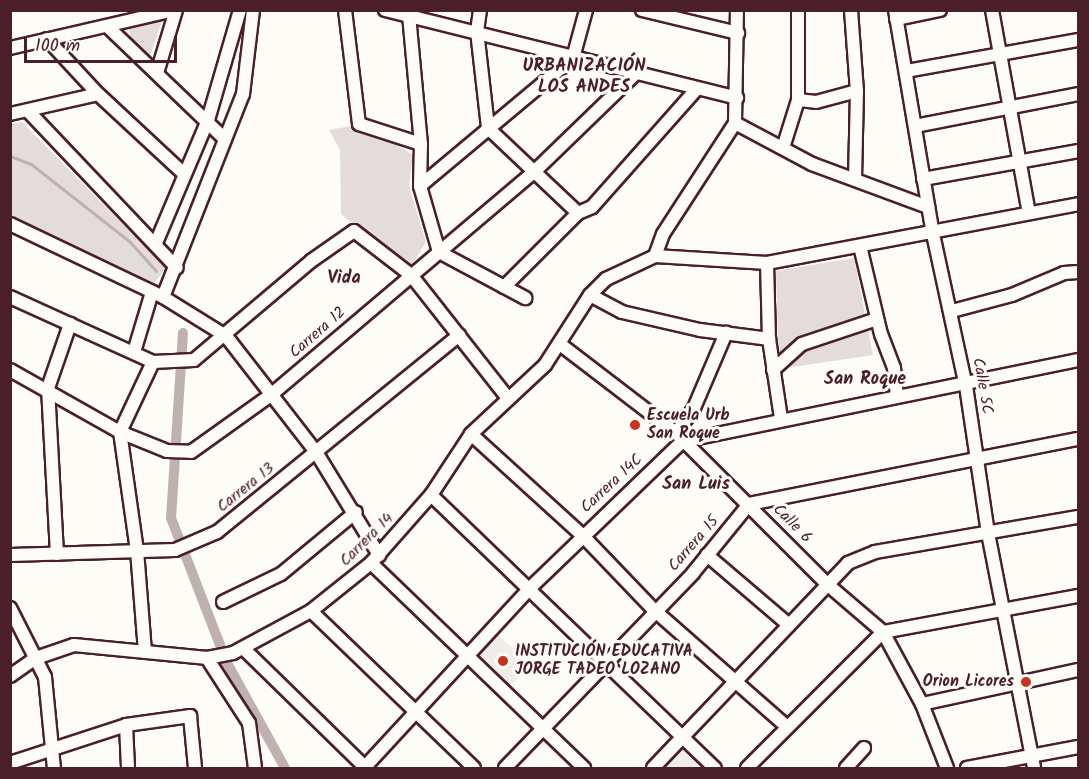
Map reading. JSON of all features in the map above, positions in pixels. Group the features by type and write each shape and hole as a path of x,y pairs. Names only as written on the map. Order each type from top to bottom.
{"street":[{"path":"117,10 120,23"},
{"path":"10,48 176,10 157,73"},
{"path":"156,243 208,120 240,10"},
{"path":"134,352 158,295 177,268 243,94 253,10"},
{"path":"345,10 359,124 363,128 422,144"},
{"path":"385,10 477,31 695,91 737,98"},
{"path":"480,10 477,31 488,128 578,213"},
{"path":"420,186 573,58 586,10"},
{"path":"642,10 738,33"},
{"path":"655,256 663,234 735,123 737,10"},
{"path":"783,147 798,100 798,10"},
{"path":"851,10 857,91 855,179"},
{"path":"895,15 940,10"},
{"path":"992,10 1007,108 1029,213"},
{"path":"409,15 422,144 420,186 439,252 525,298"},
{"name":"Calle 5C","path":"895,15 933,234 952,311 966,386 988,533 1005,609 1034,768"},
{"path":"106,26 208,120 225,139"},
{"path":"47,39 98,94 184,174"},
{"path":"906,71 1078,40"},
{"name":"Carrera 12","path":"10,370 48,388 120,432 167,451 191,452 272,394 535,171 636,73"},
{"path":"504,287 578,213 592,207 695,91"},
{"path":"798,100 816,102 857,91"},
{"path":"10,114 98,94"},
{"path":"915,126 1078,94"},
{"path":"28,111 156,243 177,268"},
{"path":"735,123 812,164 928,207"},
{"path":"923,179 1078,151"},
{"name":"Carrera 14","path":"10,676 36,658 74,645 213,657 238,651 311,611 375,559 431,495 471,434 507,397 545,365 561,345 590,295 606,279 655,256 767,263 933,234 1029,213 1078,206"},
{"path":"10,224 158,295 226,336 316,452 356,512 375,559 468,656 584,768"},
{"path":"10,297 153,362 178,363 194,360 226,336 311,261 354,231 411,274 507,397"},
{"path":"860,246 877,319 894,368 897,396"},
{"path":"767,263 770,339 781,418"},
{"path":"952,311 1012,295 1056,275 1078,272"},
{"path":"590,295 622,312 726,333 770,339"},
{"path":"773,370 802,344 877,319"},
{"path":"57,554 48,388 70,324"},
{"name":"Carrera 14C","path":"365,768 529,589 679,437 726,333"},
{"name":"Carrera 13","path":"10,555 181,549 218,532 459,335"},
{"name":"Calle 6","path":"561,345 679,437 827,584 883,633 922,704 947,768"},
{"path":"679,437 897,396 966,386 1078,360"},
{"path":"145,652 137,551 120,432 153,362"},
{"path":"471,434 582,536 654,610 787,727"},
{"path":"749,504 1078,439"},
{"path":"431,495 715,768"},
{"name":"Carrera 15","path":"505,768 707,555 749,504"},
{"path":"223,602 281,574 356,512"},
{"path":"653,768 848,563 875,552 1078,517"},
{"path":"707,555 789,625"},
{"path":"747,768 883,633 1078,596"},
{"path":"10,608 36,658 49,696 54,768"},
{"path":"311,611 474,768"},
{"path":"238,651 365,768"},
{"path":"213,657 249,723 255,768"},
{"path":"922,704 1018,681 1078,670"},
{"path":"10,763 53,746 126,724 190,716 195,768"},
{"path":"126,724 128,768"},
{"path":"967,768 1078,747"},
{"path":"846,768 864,748"}],"shaded area":[{"path":"162,21 149,59 133,43 128,27"},
{"path":"22,122 166,268 152,286 11,216 10,124"},
{"path":"351,126 391,141 413,155 409,186 426,242 409,269 341,214 340,150 329,130"},
{"path":"854,258 873,355 779,369 776,271"},
{"name":"INSTITUCIÓN EDUCATIVA JORGE TADEO LOZANO","path":"497,634 530,664 510,687 476,657"},
{"path":"680,747 701,768 659,768"}],"waterway":[{"path":"10,156 31,164 130,242 156,271"},
{"path":"183,333 171,518 227,663 285,768"}],"place":[{"name":"Escuela Urb San Roque","path":"635,425"},
{"name":"INSTITUCIÓN EDUCATIVA JORGE TADEO LOZANO","path":"503,661"},
{"name":"Orion Licores","path":"1026,682"}],"district":[{"name":"URBANIZACIÓN LOS ANDES","path":"584,78"},
{"name":"Vida","path":"344,279"},
{"name":"San Roque","path":"865,380"},
{"name":"San Luis","path":"696,485"}]}
